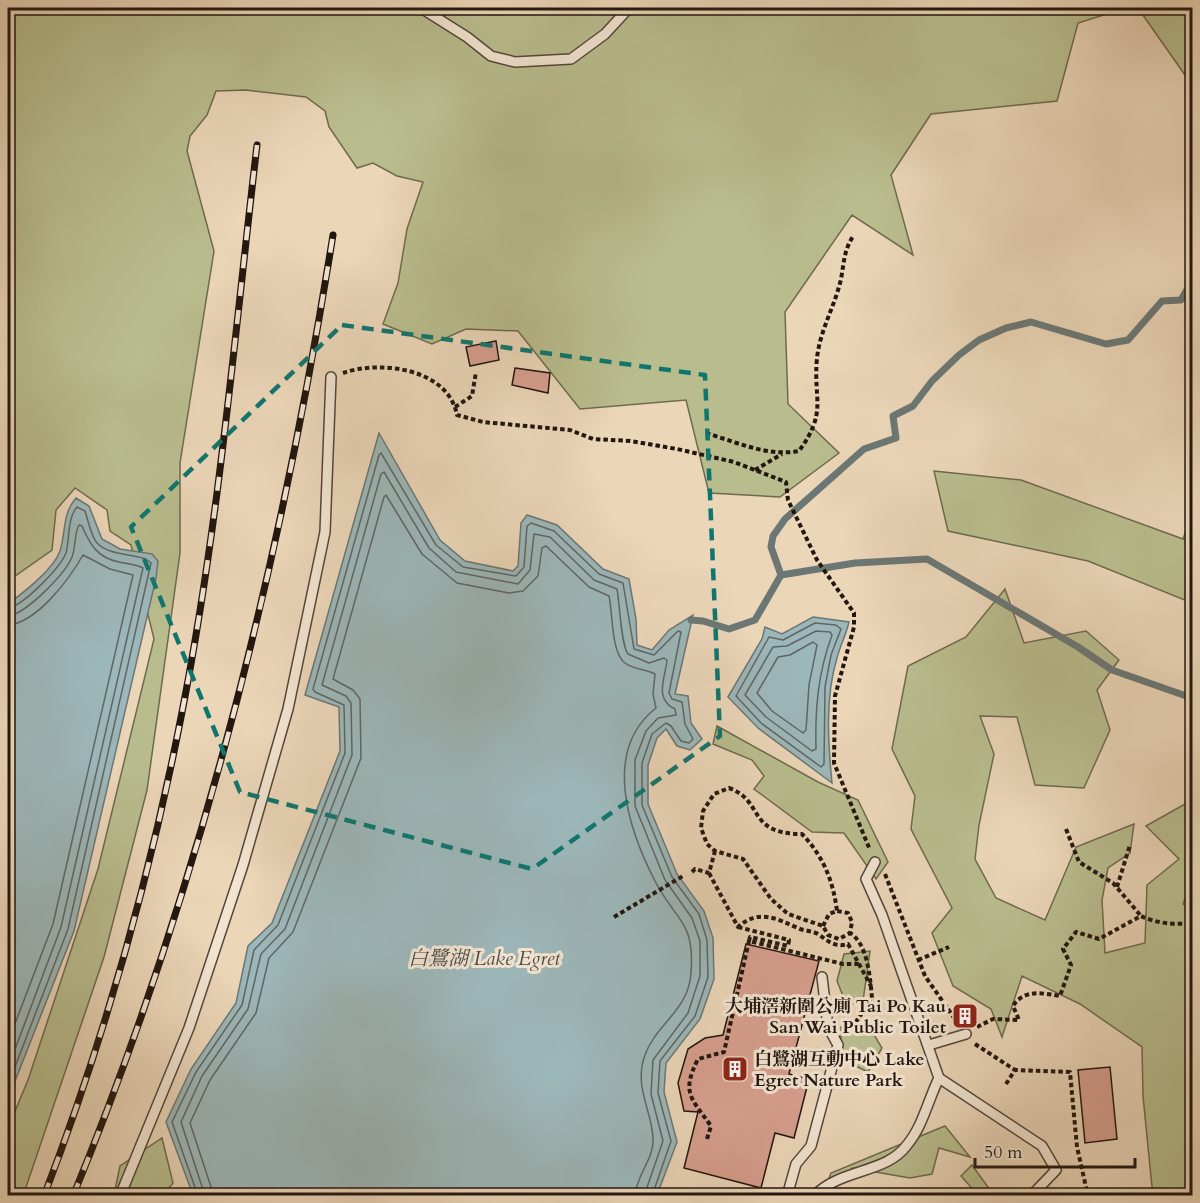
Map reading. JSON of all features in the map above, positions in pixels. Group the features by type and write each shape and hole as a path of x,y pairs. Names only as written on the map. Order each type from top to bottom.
{"lane":[{"path":"421,8 467,37 491,56 515,62 571,59 605,34 628,8"},
{"path":"120,1196 189,1028 243,865 288,709 325,532 331,377"},
{"path":"875,862 866,879 882,915 939,1078 1042,1146 1056,1170 1031,1196"},
{"path":"787,1196 796,1164 811,1146 838,1045 828,1027 822,977"},
{"path":"929,1045 966,1034"},
{"path":"814,1196 838,1177 875,1167 894,1158 907,1146 939,1078"}],"path":[{"path":"755,470 782,454 799,451 818,419 817,359 824,324 830,316 840,281 847,245 854,235"},
{"path":"331,377 363,366 411,372 435,382 455,407 457,415 483,423 570,430 593,439 677,449 734,462 786,482 790,506 817,560 854,613 854,627 835,696 834,763 875,862 887,876 925,976 975,1045 1015,1070 1071,1072 1077,1147 1088,1196"},
{"path":"455,407 472,396 476,372"},
{"path":"706,433 782,454"},
{"path":"837,911 829,874 818,851 802,834 780,834 764,825 742,793 729,788 714,794 703,811 701,828 707,844 715,851 743,859 771,899 788,914 824,927 828,935 839,939 850,933"},
{"path":"1065,829 1079,862 1116,888 1141,916 1151,921 1184,924 1192,922"},
{"path":"1116,888 1130,844"},
{"path":"707,1139 711,1126 688,1095 688,1079 698,1059 724,1052 750,937 788,946 789,940 738,927 709,873 715,851"},
{"path":"692,872 695,869 709,873"},
{"path":"614,917 683,876"},
{"path":"824,927 829,914 837,911 848,913 852,922 850,933"},
{"path":"738,927 748,918 768,915 816,933 827,942 841,946 848,944 871,986"},
{"path":"966,1034 993,1019 1019,1020 1013,1006 1023,996 1035,992 1060,996 1071,965 1063,949 1076,932 1099,939 1141,916"},
{"path":"838,1045 853,1028 872,998 869,970 858,938 850,933"},
{"path":"750,941 843,964 861,964"},
{"path":"918,960 949,946"},
{"path":"1006,1084 1015,1070"}],"highlighted area":[{"path":"342,325 705,375 720,736 532,869 240,792 131,527"}],"green space":[{"path":"8,8 1126,8 1078,23 1057,101 931,114 891,175 913,255 852,215 785,312 788,404 839,453 780,497 709,493 686,400 580,409 518,331 466,329 432,344 383,324 398,283 407,229 423,182 397,176 373,163 357,168 329,127 325,111 306,97 246,90 216,91 207,115 190,136 187,151 214,251 180,463 180,553 147,790 104,957 23,1196 8,1195 8,1128 28,1080 98,869 154,639 131,545 110,531 107,510 75,488 56,510 52,550 8,581"},
{"path":"1138,8 1192,8 1192,85"},
{"path":"934,471 1021,480 1183,539 1192,515 1192,603 1088,561 948,531"},
{"path":"1005,589 1024,643 1086,631 1119,660 1097,690 1110,730 1084,788 1035,785 1017,717 980,716 994,754 979,825 975,859 996,898 1045,920 1076,847 1134,824 1130,853 1108,868 1102,900 1105,953 1145,943 1147,885 1179,859 1146,826 1192,800 1192,878 1183,904 1192,911 1192,1195 1156,1195 1152,1187 1143,1096 1142,1047 1080,1004 1022,976 1002,1037 991,1009 953,986 932,933 952,908 911,829 915,796 892,749 908,666 966,637"},
{"path":"717,726 818,782 858,800 888,862 876,879 844,833 812,832 754,789 764,776 752,760 713,744"},
{"path":"870,951 863,1001 847,1006 837,981 844,954"},
{"path":"841,1027 870,1028 882,1048 868,1072 841,1059"},
{"path":"945,1126 970,1157 939,1148 932,1174 910,1178 852,1168 829,1195 822,1196 831,1173"},
{"path":"162,1138 173,1183 163,1195 119,1195 115,1190 120,1166"},
{"path":"972,1165 992,1195 978,1195 961,1176"}],"water":[{"name":"白鷺湖 Lake Egret","path":"379,433 440,540 465,561 513,571 518,566 521,523 527,515 557,525 603,569 629,579 636,619 637,645 652,650 669,630 693,615 675,694 688,696 691,723 702,739 690,750 677,746 666,729 657,738 648,765 648,804 677,874 704,911 713,938 714,979 700,1019 666,1063 664,1092 677,1142 657,1195 193,1195 166,1122 191,1069 236,1003 248,946 272,923 340,751 339,707 305,695"},
{"path":"76,498 89,506 102,539 120,549 152,554 158,561 156,578 74,931 8,1099 8,604 51,566 60,551 68,510"},
{"path":"813,617 849,622 833,673 829,704 832,783 758,728 728,697 762,639 765,627 782,634"}],"building":[{"path":"496,341 499,360 470,366 466,347"},
{"path":"515,368 550,373 548,393 512,385"},
{"name":"白鷺湖互動中心 Lake Egret Nature Park","path":"746,944 819,961 789,1074 809,1079 794,1138 775,1133 761,1188 684,1168 698,1112 684,1111 678,1083 688,1049 705,1038 723,1035"},
{"path":"1110,1067 1117,1139 1085,1143 1078,1070"}],"waterway":[{"path":"781,575 771,547 773,536 785,519 864,449 896,438 893,416 913,406 932,381 959,355 979,340 1006,328 1031,322 1106,344 1128,340 1162,301 1181,300 1192,281"},
{"path":"691,620 729,629 755,620 781,575 855,563 927,559 1078,647 1112,670 1192,698"}],"railway":[{"path":"44,1196 87,1076 124,954 156,831 183,707 207,567 257,145"},
{"path":"73,1196 119,1080 160,962 231,723 288,480 333,235"}],"place":[{"name":"大埔滘新圍公廁 Tai Po Kau San Wai Public Toilet","path":"965,1016"},
{"name":"白鷺湖互動中心 Lake Egret Nature Park","path":"735,1069"}]}
